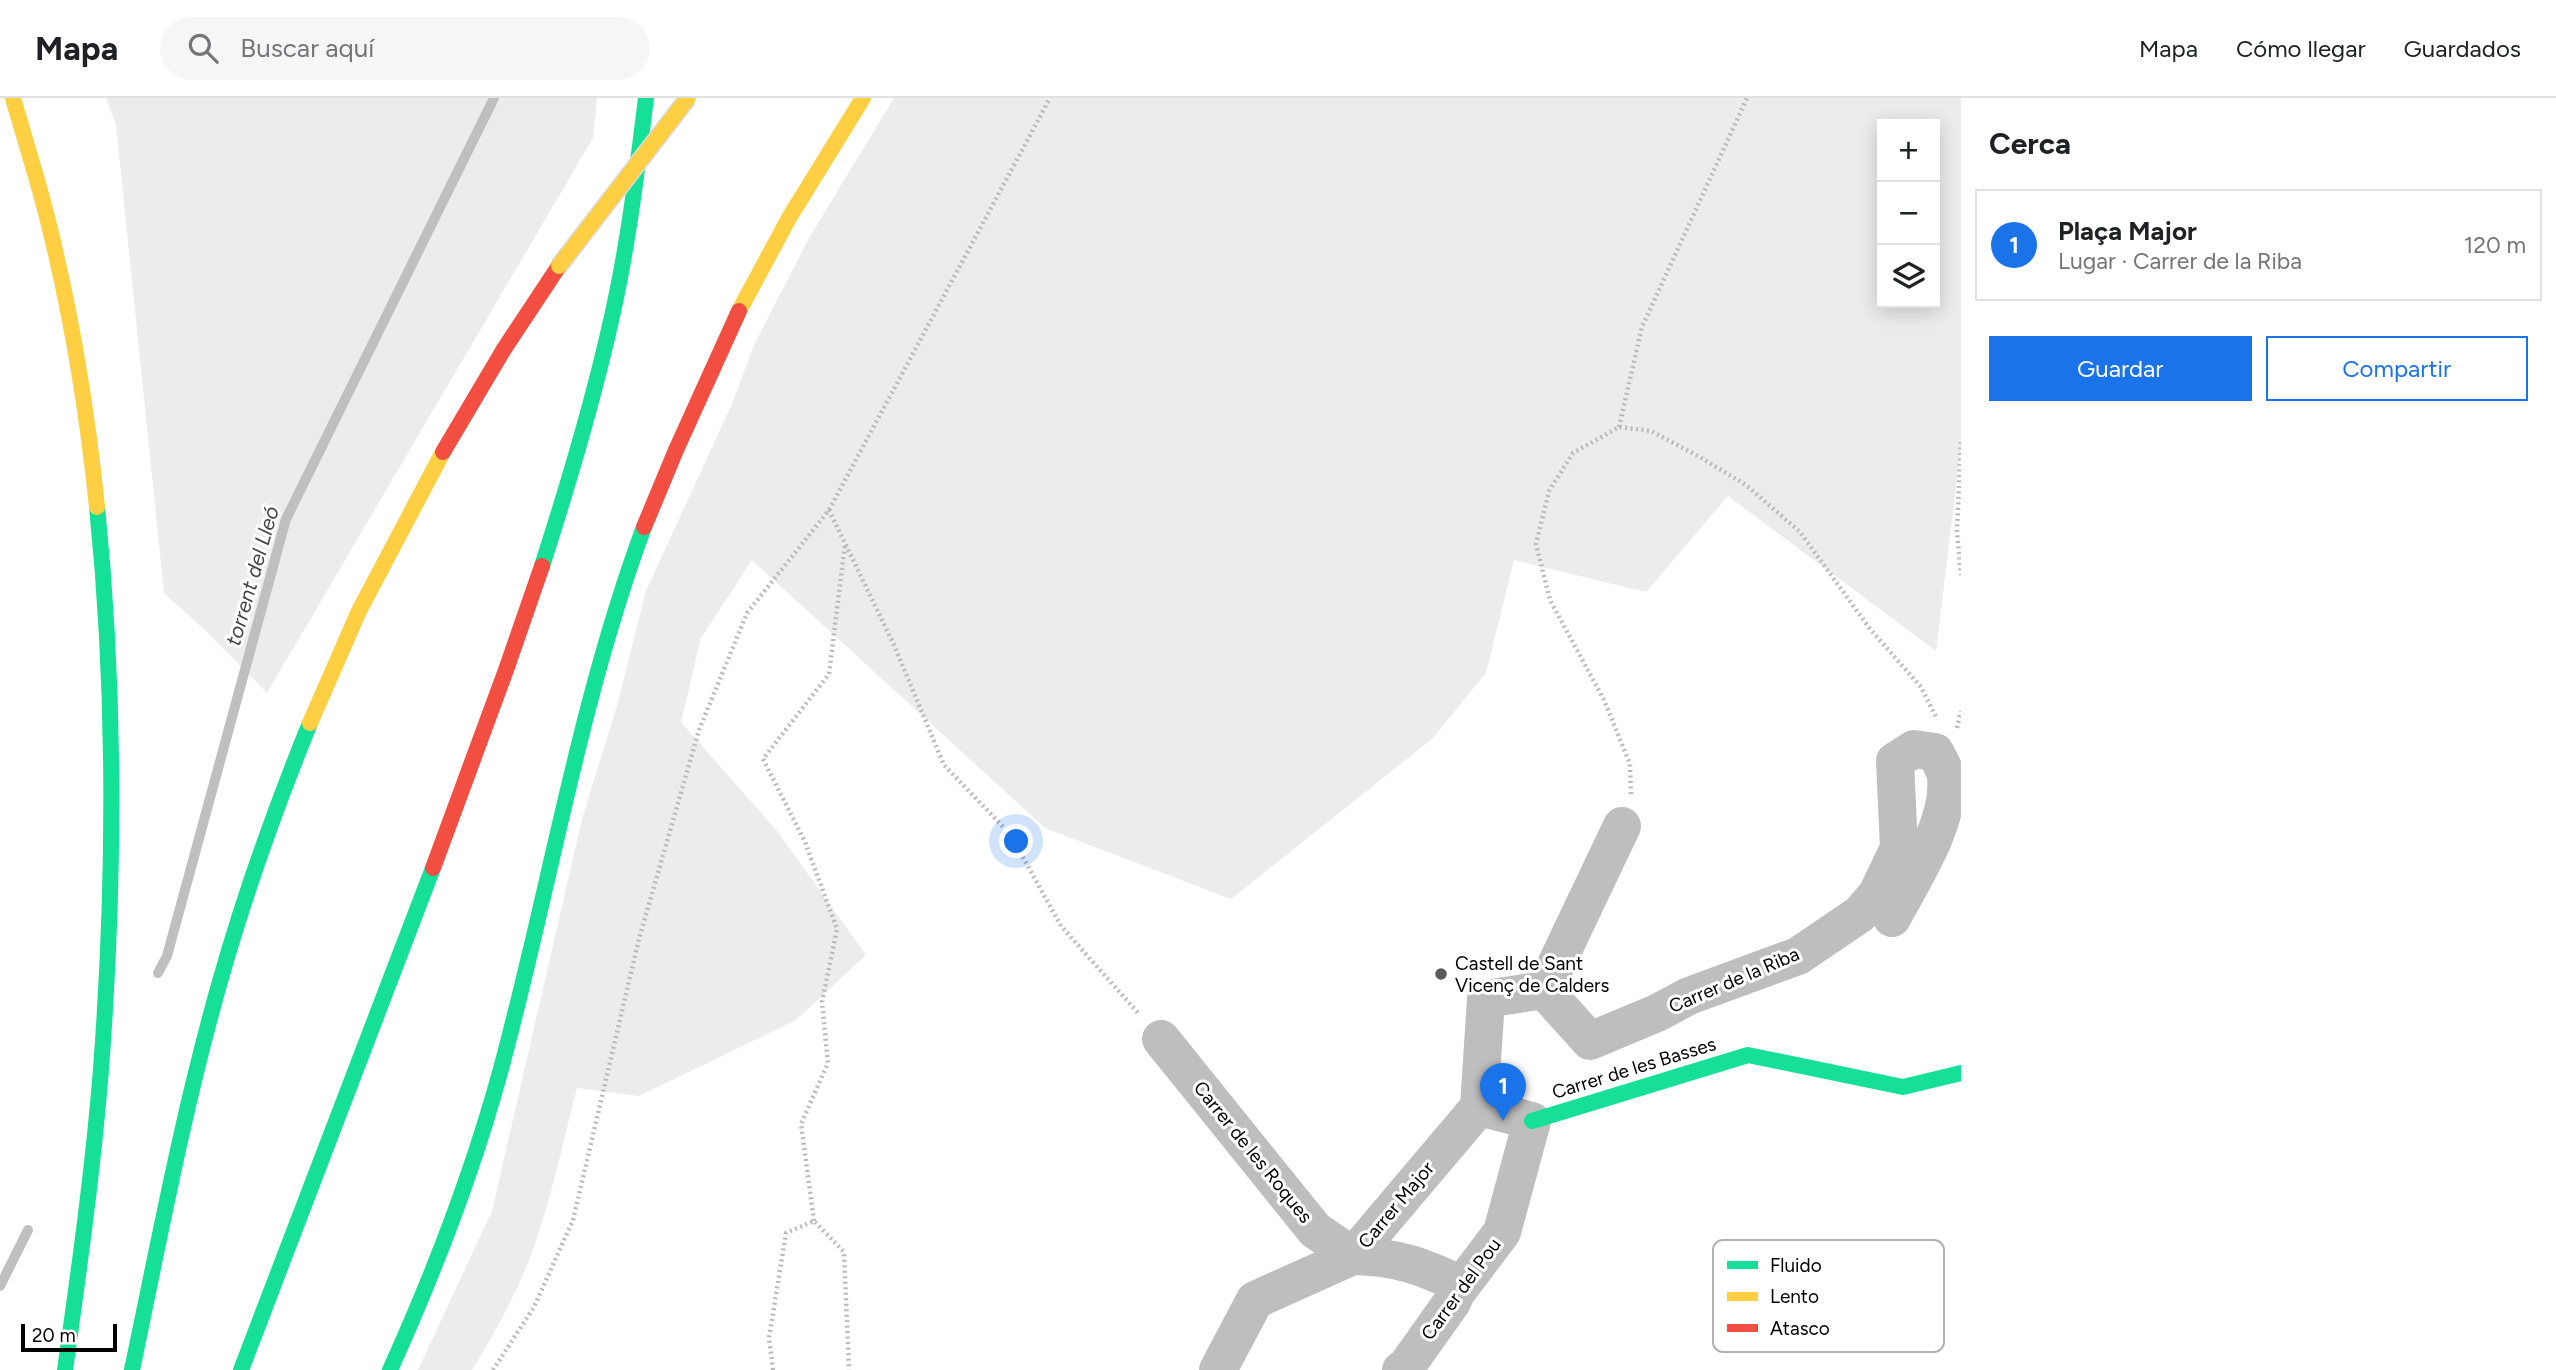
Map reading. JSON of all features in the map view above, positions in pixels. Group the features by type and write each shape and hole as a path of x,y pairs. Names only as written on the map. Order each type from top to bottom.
{"main road":[{"path":"13,98 38,184 57,264 87,421 97,503 110,662 113,825 107,985 94,1147 65,1370"},
{"path":"241,1370 503,682 560,515 603,362 632,207 646,98"},
{"path":"132,1370 195,1075 220,981 274,814 302,741 369,589 402,524 476,393 559,266 688,98"},
{"path":"390,1370 437,1261 473,1164 510,1036 608,642 641,536 679,441 746,294 802,194 863,98"},
{"name":"Carrer de les Basses","path":"1532,1121 1748,1055 1903,1087 1961,1073"}],"street":[{"name":"Carrer de la Riba","path":"1544,990 1590,1041 1657,1013 1689,996 1798,956 1860,914 1877,894 1899,848 1895,761 1914,749 1936,752 1946,776 1937,830 1892,918"},
{"path":"1532,1121 1479,1107 1486,999 1544,990 1622,826"},
{"name":"Carrer de les Roques","path":"1161,1039 1315,1230 1353,1256"},
{"name":"Carrer Major","path":"1218,1370 1255,1300 1353,1256 1479,1107"},
{"name":"Carrer del Pou","path":"1401,1370 1502,1232 1532,1121"},
{"path":"1353,1256 1400,1259 1462,1285"}],"path":[{"path":"493,1370 534,1307 573,1220 639,939 699,730 747,614 829,510 1050,98"},
{"path":"1619,427 1642,327 1747,98"},
{"path":"1622,826 1632,789 1630,764 1600,691 1550,600 1536,544 1549,491 1573,453 1619,427 1651,431 1698,456 1746,485 1800,533 1870,629 1920,687 1937,719"},
{"path":"1961,442 1957,531 1961,575"},
{"path":"829,510 894,645 944,765 1010,834 1061,926 1161,1039"},
{"path":"845,544 829,674 762,759 805,842 836,929 822,1002 828,1063 801,1124 814,1221 844,1252 849,1370"},
{"path":"773,1370 769,1338 786,1233 814,1221"}],"shaded area":[{"path":"106,98 597,98 593,138 267,693 164,593 116,125"},
{"path":"894,98 1961,98 1961,447 1936,651 1728,496 1646,592 1514,560 1486,673 1432,739 1231,899 1045,828 752,560 701,638 681,722 777,831 866,955 796,1020 639,1096 577,1088 540,1230 523,1275 493,1335 472,1370 418,1370 492,1211 582,819 618,702 646,591 731,406 755,343 809,238"}],"waterway":[{"name":"torrent del Lleó","path":"158,973 167,956 286,519 494,98"},
{"name":"torrent del Lleó","path":"0,1286 28,1230"}],"traffic: fast":[{"path":"542,566 583,431 610,328 630,220 646,98"},
{"path":"65,1370 98,1107 109,929 111,788 108,647 97,507"},
{"path":"390,1370 450,1225 488,1114 517,1007 582,731 621,594 644,527"},
{"path":"132,1370 183,1129 219,985 261,853 310,723"},
{"path":"241,1370 433,868"},
{"path":"1532,1121 1748,1055 1903,1087 1961,1073"}],"traffic: slow":[{"path":"13,98 43,202 64,289 83,397 97,507"},
{"path":"559,266 688,98"},
{"path":"739,311 789,218 863,98"},
{"path":"310,723 359,611 443,452"}],"traffic: jam":[{"path":"443,452 504,349 559,266"},
{"path":"644,527 739,311"},
{"path":"433,868 542,566"}],"place":[{"name":"Castell de Sant Vicenç de Calders","path":"1441,974"},
{"name":"Plaça Major","path":"1503,1121"}]}
